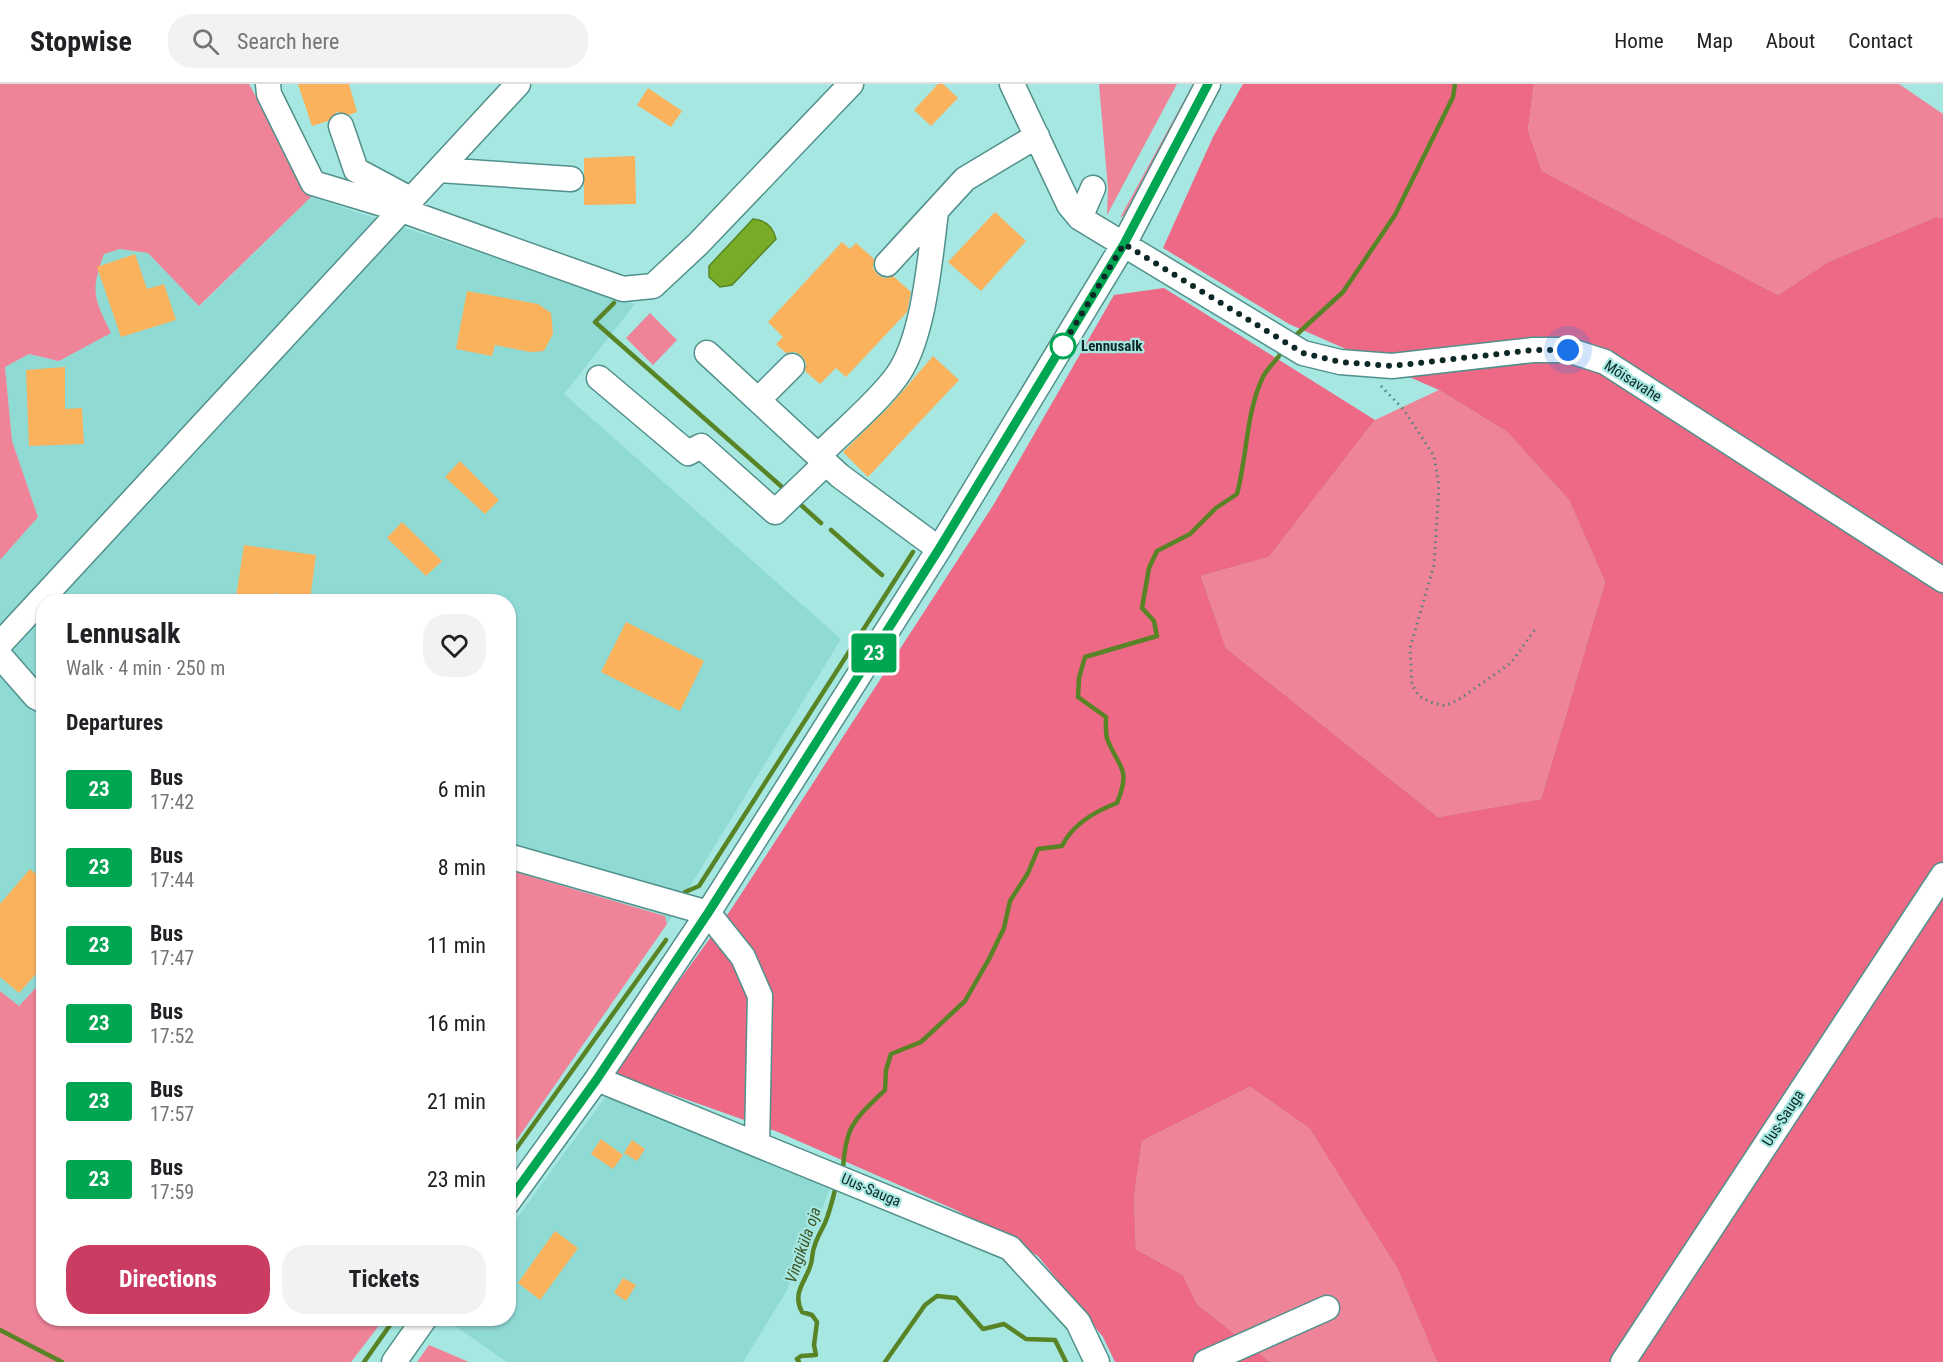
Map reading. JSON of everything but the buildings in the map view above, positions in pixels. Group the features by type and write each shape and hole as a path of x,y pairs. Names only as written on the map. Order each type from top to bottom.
{"street":[{"path":"267,84 269,94 313,183 407,205 623,289 653,286 698,244 851,84"},
{"path":"1012,84 1069,205 1080,218 1093,188"},
{"path":"516,1191 597,1079 708,913 939,549 1124,244 1210,84"},
{"path":"46,594 439,170 507,89"},
{"path":"341,126 356,170 407,205"},
{"path":"887,264 965,179 1037,136"},
{"path":"439,170 571,179"},
{"path":"599,378 688,453 701,446 775,512 896,377 912,347 928,271 936,212"},
{"name":"Mõisavahe","path":"1080,218 1303,353 1340,362 1392,366 1533,350 1568,350 1605,362 1943,580"},
{"path":"707,353 822,460 939,549"},
{"path":"758,400 792,366"},
{"path":"0,644 36,605"},
{"path":"0,656 36,697"},
{"path":"516,858 708,913 743,957 760,996 757,1143"},
{"name":"Uus-Sauga","path":"1623,1362 1943,875"},
{"name":"Uus-Sauga","path":"597,1079 1010,1248 1078,1322 1097,1362"},
{"path":"1206,1362 1328,1308"},
{"path":"394,1362 419,1326"}],"path":[{"path":"1374,381 1404,410 1434,456 1439,486 1434,565 1410,648 1412,686 1419,696 1445,706 1458,700 1511,663 1536,628"}],"shaded area":[{"path":"0,84 249,84 311,197 199,306 148,253 120,249 104,254 97,277 96,295 111,333 59,361 29,354 5,367 12,441 38,517 0,560"},
{"path":"1099,84 1177,84 1107,215 1108,189"},
{"path":"1193,84 1198,84 1127,213 1120,218"},
{"path":"1243,84 1534,84 1528,130 1542,171 1778,295 1828,262 1936,217 1943,218 1943,1362 1437,1362 1397,1268 1309,1128 1250,1087 1142,1141 1134,1197 1136,1249 1183,1275 1197,1304 1270,1362 1115,1362 1103,1337 1038,1256 956,1210 778,1132 612,1073 732,908 994,504 1114,295 1164,288 1375,420 1269,557 1201,576 1226,648 1438,817 1541,799 1605,582 1569,500 1507,432 1439,390 1289,324 1163,248 1213,137"},
{"path":"1534,84 1899,84 1943,114 1943,218 1936,217 1828,262 1778,295 1542,171 1528,130"},
{"path":"311,197 635,304 564,394 841,639 667,924 664,915 516,872 516,594 36,594 36,988 19,1006 0,991 0,560 38,517 12,441 5,367 29,354 59,361 111,333 96,303 94,280 104,254 119,249 148,253 200,306"},
{"path":"753,219 768,224 776,239 732,285 720,287 709,277 709,266"},
{"path":"650,313 677,340 653,365 626,338"},
{"path":"1439,390 1507,432 1569,500 1605,582 1541,799 1438,817 1226,648 1201,576 1269,557 1375,420"},
{"path":"516,872 665,916 667,924 516,1141"},
{"path":"36,988 36,1326 379,1326 351,1362 0,1362 0,991 19,1006"},
{"path":"1250,1087 1309,1128 1397,1268 1437,1362 1270,1362 1197,1304 1183,1275 1136,1249 1134,1197 1142,1141"},
{"path":"609,1092 831,1187 786,1292 743,1362 507,1362 455,1326 516,1326 516,1219"},
{"path":"429,1345 469,1362 417,1362"}],"waterway":[{"path":"1294,337 1343,292 1395,215 1453,97 1455,84"},
{"path":"614,303 595,322 782,487"},
{"path":"843,1168 849,1132 859,1117 885,1090 886,1070 891,1054 921,1042 965,1001 1004,928 1010,901 1028,873 1038,849 1062,846 1078,825 1117,803 1123,776 1120,764 1107,739 1106,717 1078,697 1079,678 1085,657 1157,636 1154,621 1142,608 1149,568 1157,551 1190,534 1216,508 1237,494 1257,392 1263,376 1279,356"},
{"path":"801,505 821,523"},
{"path":"831,530 882,575"},
{"path":"685,892 699,886 913,552"},
{"path":"516,1149 666,940"},
{"name":"Vingiküla oja","path":"799,1362 797,1359 801,1356 816,1355 814,1345 817,1322 812,1315 802,1312 798,1297 811,1265 815,1244 825,1223 836,1186"},
{"name":"Vingiküla oja","path":"885,1362 925,1305 937,1296 956,1298 983,1329 1004,1324 1026,1339 1055,1340 1066,1362"},
{"path":"364,1362 389,1326"},
{"path":"0,1330 62,1362"}],"bus line":[{"name":"23","path":"516,1191 597,1079 708,913 939,549 1124,244 1208,84"}],"place":[{"name":"Lennusalk","path":"1063,346"}],"route":[{"path":"1063,346 1061,348 1124,244 1303,353 1340,362 1392,366 1533,350 1568,350"}]}
